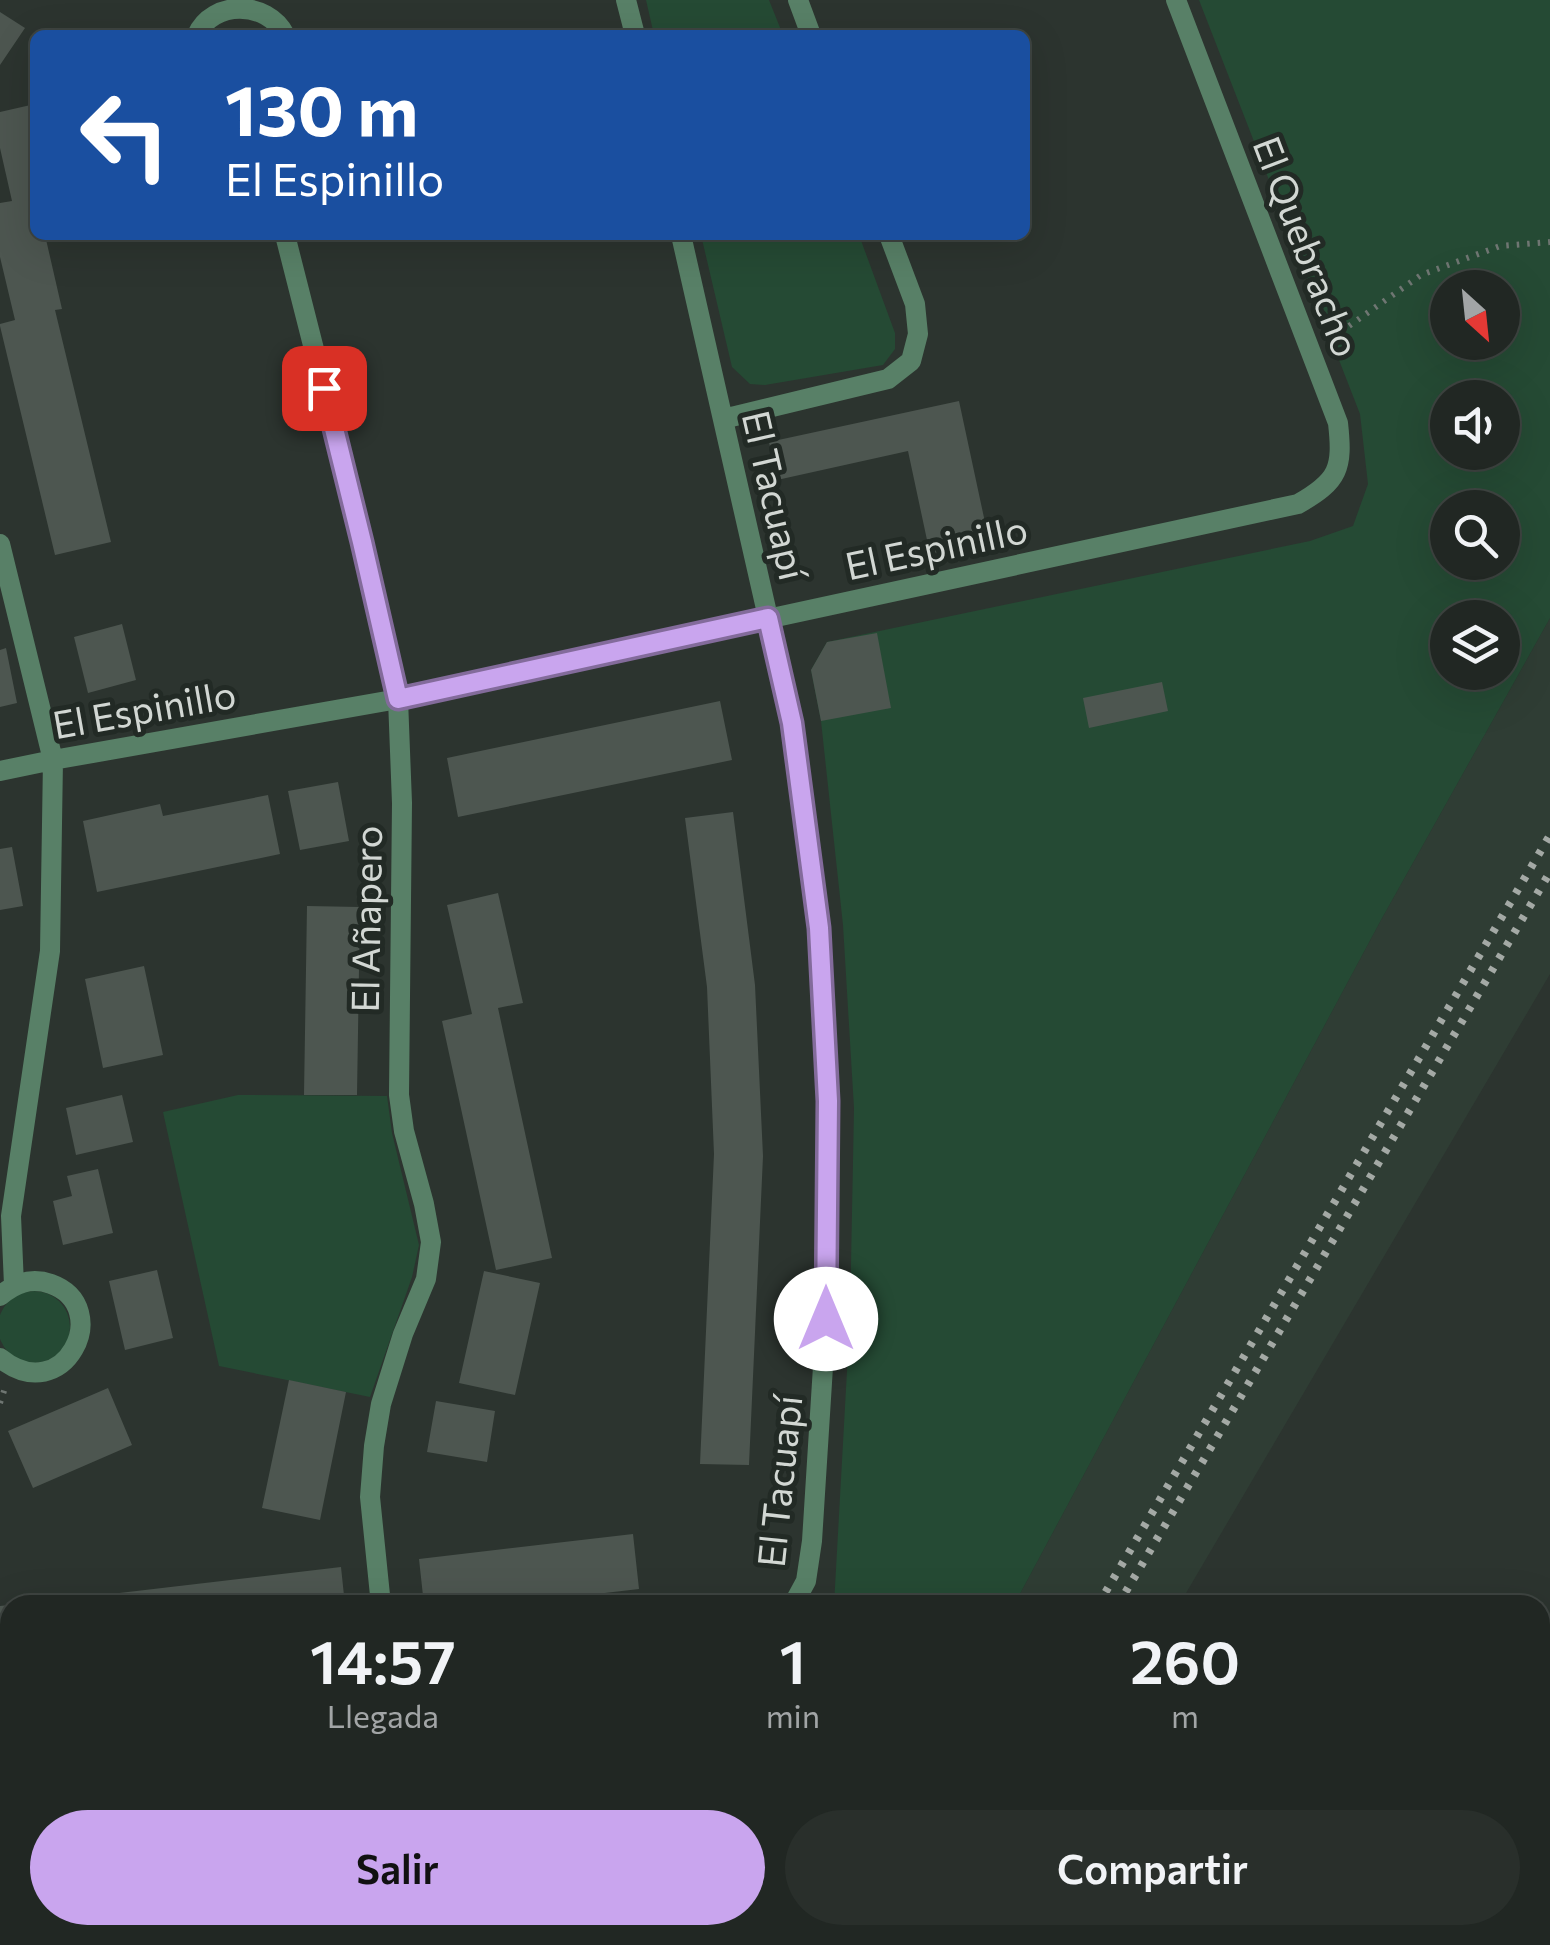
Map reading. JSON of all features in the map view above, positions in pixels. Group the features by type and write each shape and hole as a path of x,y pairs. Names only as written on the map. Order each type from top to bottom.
{"street":[{"path":"626,0 634,30"},
{"path":"798,0 810,30"},
{"name":"El Quebracho","path":"1176,0 1338,423 1341,454 1335,474 1320,492 1298,504"},
{"path":"198,30 208,14 235,2 264,8 282,30"},
{"name":"El Añapero","path":"286,240 398,699 402,803 399,1096 431,1242 426,1279 403,1334 381,1404 374,1446 370,1497 379,1595"},
{"name":"El Tacuapí","path":"683,240 792,723 819,928 828,1101 826,1319 812,1542 806,1581 798,1595"},
{"path":"723,419 888,379 911,361 918,334 916,304 891,240"},
{"name":"El Espinillo","path":"0,771 398,699 1298,504"},
{"path":"0,544 52,760 50,952 11,1216 7,1290 28,1281 58,1287 78,1311 80,1327 70,1356 57,1367 26,1373 0,1358"}],"path":[{"path":"1330,339 1422,274 1500,246 1550,242"}],"shaded area":[{"path":"1550,618 1550,974 1185,1595 1019,1595 1381,920 1510,690 1520,690 1520,672"}],"green space":[{"path":"646,0 769,0 781,30 653,30"},
{"path":"1199,0 1550,0 1550,618 1520,672 1520,600 1430,600 1430,690 1510,690 1381,920 1019,1595 835,1595 850,1317 854,1108 843,925 821,721 811,670 827,642 1310,541 1353,526 1368,484 1360,414"},
{"path":"702,240 861,240 895,333 895,349 883,365 765,385 750,384 732,367"},
{"path":"238,1095 387,1096 419,1245 412,1277 370,1397 219,1366 163,1112"},
{"path":"20,1294 48,1294 60,1301 67,1313 67,1341 60,1353 48,1360 20,1360 8,1353 1,1341 1,1313 8,1301"}],"building":[{"path":"0,12 25,28 0,65"},
{"path":"30,105 30,240 46,240 62,309 55,310 111,542 55,555 0,326 15,320 0,257 0,203 12,201 0,148 0,112"},
{"path":"959,401 989,541 930,554 908,451 777,480 769,442"},
{"path":"122,624 136,680 88,693 74,637"},
{"path":"877,633 891,708 821,721 811,670 827,642"},
{"path":"6,648 17,703 0,707 0,650"},
{"path":"1162,682 1168,711 1089,728 1083,698"},
{"path":"720,701 732,760 458,817 447,758"},
{"path":"338,782 349,841 300,850 288,791"},
{"path":"268,795 280,854 97,892 83,821 160,804 163,816"},
{"path":"733,812 755,985 763,1156 749,1465 700,1464 714,1154 707,987 685,818"},
{"path":"12,847 23,906 0,910 0,849"},
{"path":"498,893 523,1003 498,1008 552,1258 496,1270 442,1021 472,1014 447,905"},
{"path":"307,906 360,907 357,1095 304,1095"},
{"path":"144,966 163,1055 103,1068 85,979"},
{"path":"122,1095 133,1142 76,1155 66,1108"},
{"path":"98,1169 113,1233 63,1245 53,1201 72,1196 67,1176"},
{"path":"157,1270 173,1338 125,1350 109,1281"},
{"path":"484,1271 540,1283 515,1395 459,1383"},
{"path":"289,1380 346,1392 320,1520 262,1508"},
{"path":"108,1388 132,1445 33,1488 8,1431"},
{"path":"436,1401 495,1411 487,1462 427,1452"},
{"path":"633,1534 639,1589 588,1595 423,1595 419,1559"},
{"path":"341,1567 344,1595 102,1595"}],"railway":[{"path":"1104,1595 1550,835"},
{"path":"1124,1595 1550,872"}],"route":[{"path":"324,388 398,699 768,618 792,723 819,928 828,1101 826,1319"}]}
